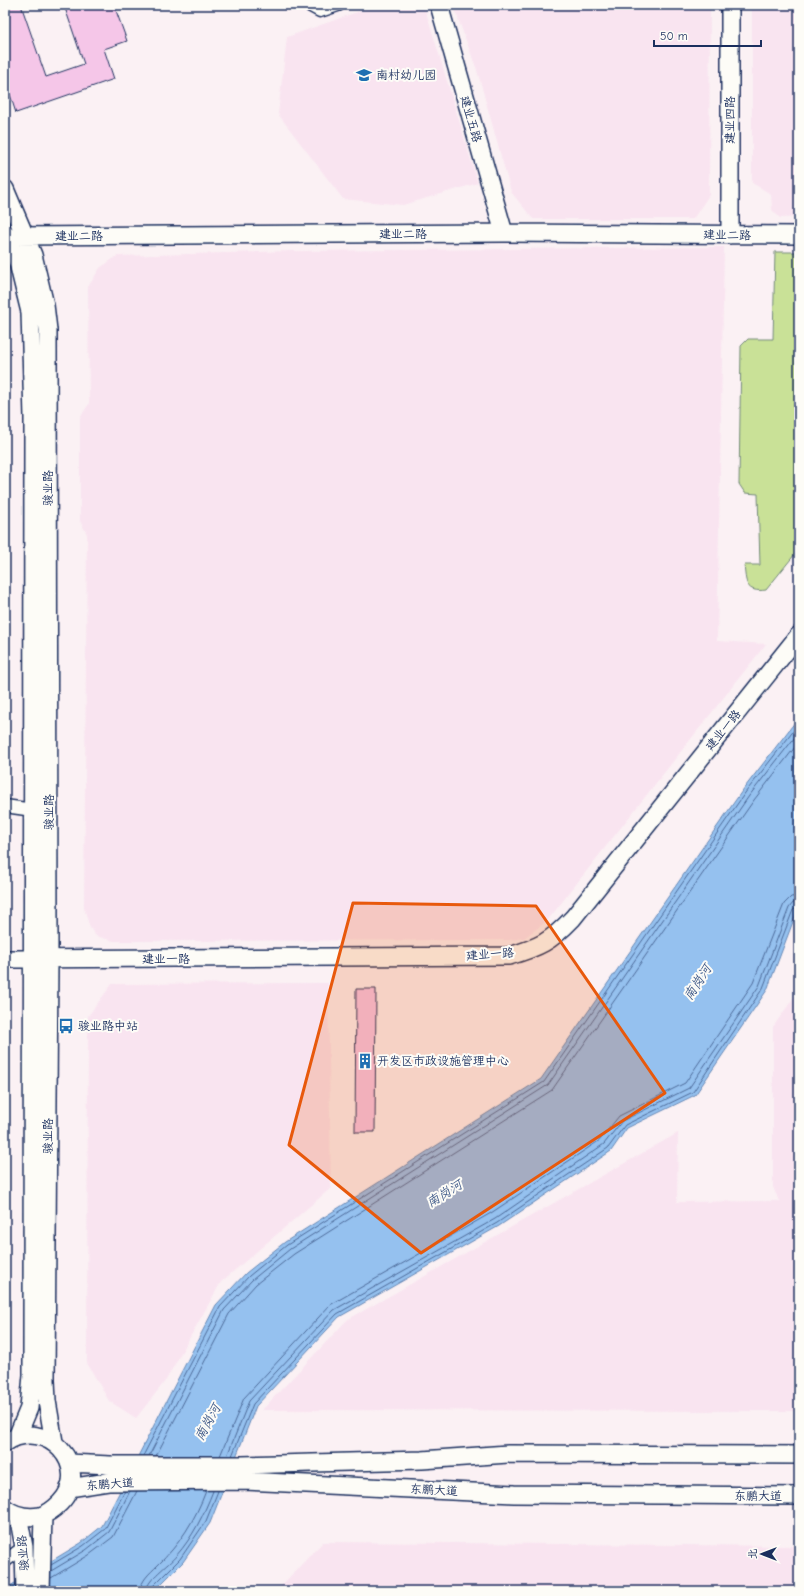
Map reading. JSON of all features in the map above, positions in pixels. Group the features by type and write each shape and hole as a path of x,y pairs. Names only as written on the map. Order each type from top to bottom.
{"street":[{"path":"309,5 320,11 338,5"},
{"name":"建业五路","path":"439,5 504,233"},
{"name":"建业四路","path":"730,5 730,235"},
{"name":"骏业路","path":"5,189 33,255 40,279 48,330 41,959 32,1375 29,1408 11,1440"},
{"name":"建业二路","path":"5,235 504,233 799,236"},
{"name":"骏业路","path":"5,235 25,286 30,312 32,340 33,810 41,959 46,1380 47,1401 54,1442"},
{"name":"建业一路","path":"5,959 508,956 538,947 560,932 573,918 799,635"},
{"path":"5,806 33,810"},
{"path":"11,1440 30,1435 43,1436 54,1442 63,1451 69,1463 71,1475 69,1488 64,1500 55,1509 43,1515 31,1517 11,1512"},
{"name":"东鹏大道","path":"69,1488 108,1482 508,1454 799,1455"},
{"name":"东鹏大道","path":"69,1463 243,1473 514,1494 799,1496"},
{"name":"骏业路","path":"11,1512 24,1548 25,1591"},
{"name":"骏业路","path":"41,1591 43,1515"},
{"path":"5,1561 24,1548"}],"highlighted area":[{"path":"353,903 536,906 665,1093 421,1253 289,1145"}],"shaded area":[{"name":"南村幼儿园","path":"377,5 424,5 478,183 403,205 343,199 278,114 287,37"},
{"path":"453,5 710,5 709,195 693,219 533,219 511,192 477,70"},
{"path":"752,5 799,5 799,217 780,218 772,210 771,194 752,183"},
{"path":"724,247 717,641 766,644 547,921 524,938 509,940 114,941 96,936 90,928 84,908 87,534 80,521 80,417 89,404 88,287 100,268 117,256 292,251"},
{"path":"328,983 331,1188 221,1282 166,1380 136,1418 109,1401 87,1363 88,1016 112,984"},
{"path":"799,990 799,1411 262,1410 347,1320 678,1133 677,1202 779,1201 773,1187 773,1027"},
{"path":"323,1542 799,1546 799,1591 276,1591"}],"green space":[{"path":"775,252 799,252 799,549 766,590 754,590 750,588 746,581 744,565 760,565 758,494 745,493 739,484 741,346 748,339 773,339"}],"water":[{"name":"南岗河","path":"799,717 799,906 767,990 695,1095 627,1128 611,1151 499,1226 339,1317 256,1406 210,1523 183,1562 154,1591 5,1591 5,1589 81,1543 102,1526 216,1305 246,1273 285,1242 541,1079 742,791"}],"building":[{"path":"5,5 21,5 46,77 84,64 64,5 114,5 127,41 104,49 114,79 16,113 5,79"},
{"name":"开发区市政设施管理中心","path":"356,989 376,989 375,1132 355,1132"}],"place":[{"name":"南村幼儿园","path":"364,75"},
{"name":"骏业路中站","path":"66,1026"},
{"name":"开发区市政设施管理中心","path":"365,1061"}]}
